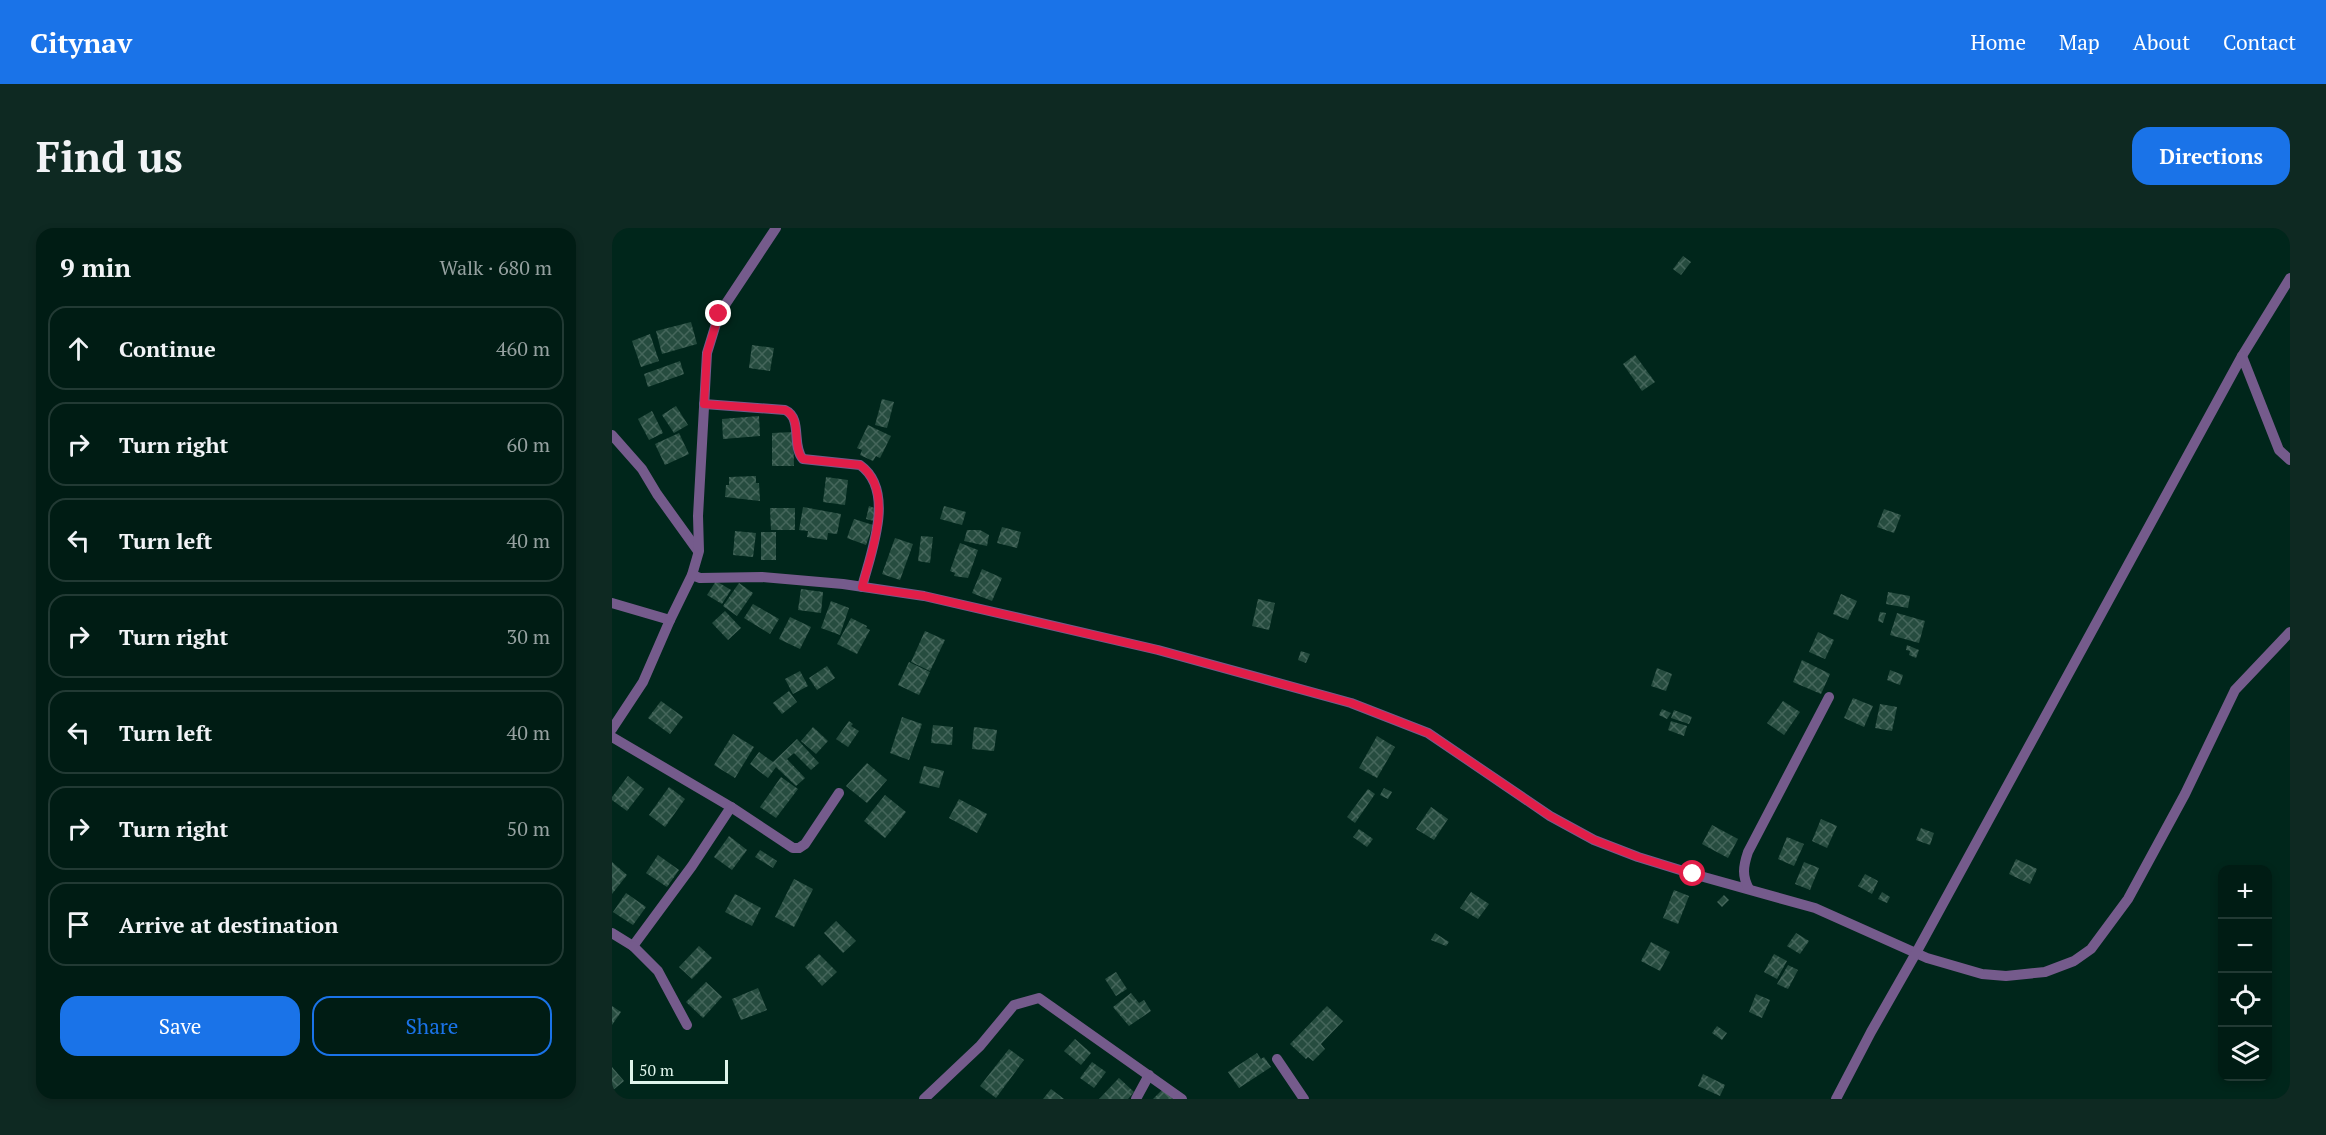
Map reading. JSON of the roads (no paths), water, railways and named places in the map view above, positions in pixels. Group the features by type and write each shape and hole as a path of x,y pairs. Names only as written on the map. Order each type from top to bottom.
{"street":[{"path":"612,729 643,682 692,575 699,551 698,516 707,353 719,314 776,228"},
{"path":"1836,1099 2242,356 2290,278"},
{"path":"2242,356 2279,450 2290,460"},
{"path":"704,404 790,412 794,418 798,454 803,459 860,465 867,470 873,480 880,512 862,587"},
{"path":"612,435 642,469 657,494 699,551"},
{"path":"692,575 700,578 762,577 924,596 1158,650 1351,703 1428,733 1550,816 1594,840 1638,857 1815,908 1916,953 1952,966 1982,974 2006,976 2045,972 2083,956 2128,898 2185,794 2235,690 2290,632"},
{"path":"612,603 670,620"},
{"path":"1749,890 1744,880 1743,869 1748,852 1829,696"},
{"path":"612,737 730,807 793,848 799,848 805,844 839,793"},
{"path":"633,946 692,866 730,807"},
{"path":"612,933 633,946 658,971 687,1025"},
{"path":"924,1099 980,1046 1014,1005 1039,998 1182,1099"},
{"path":"1276,1059 1304,1099"},
{"path":"1136,1099 1149,1075"}]}
